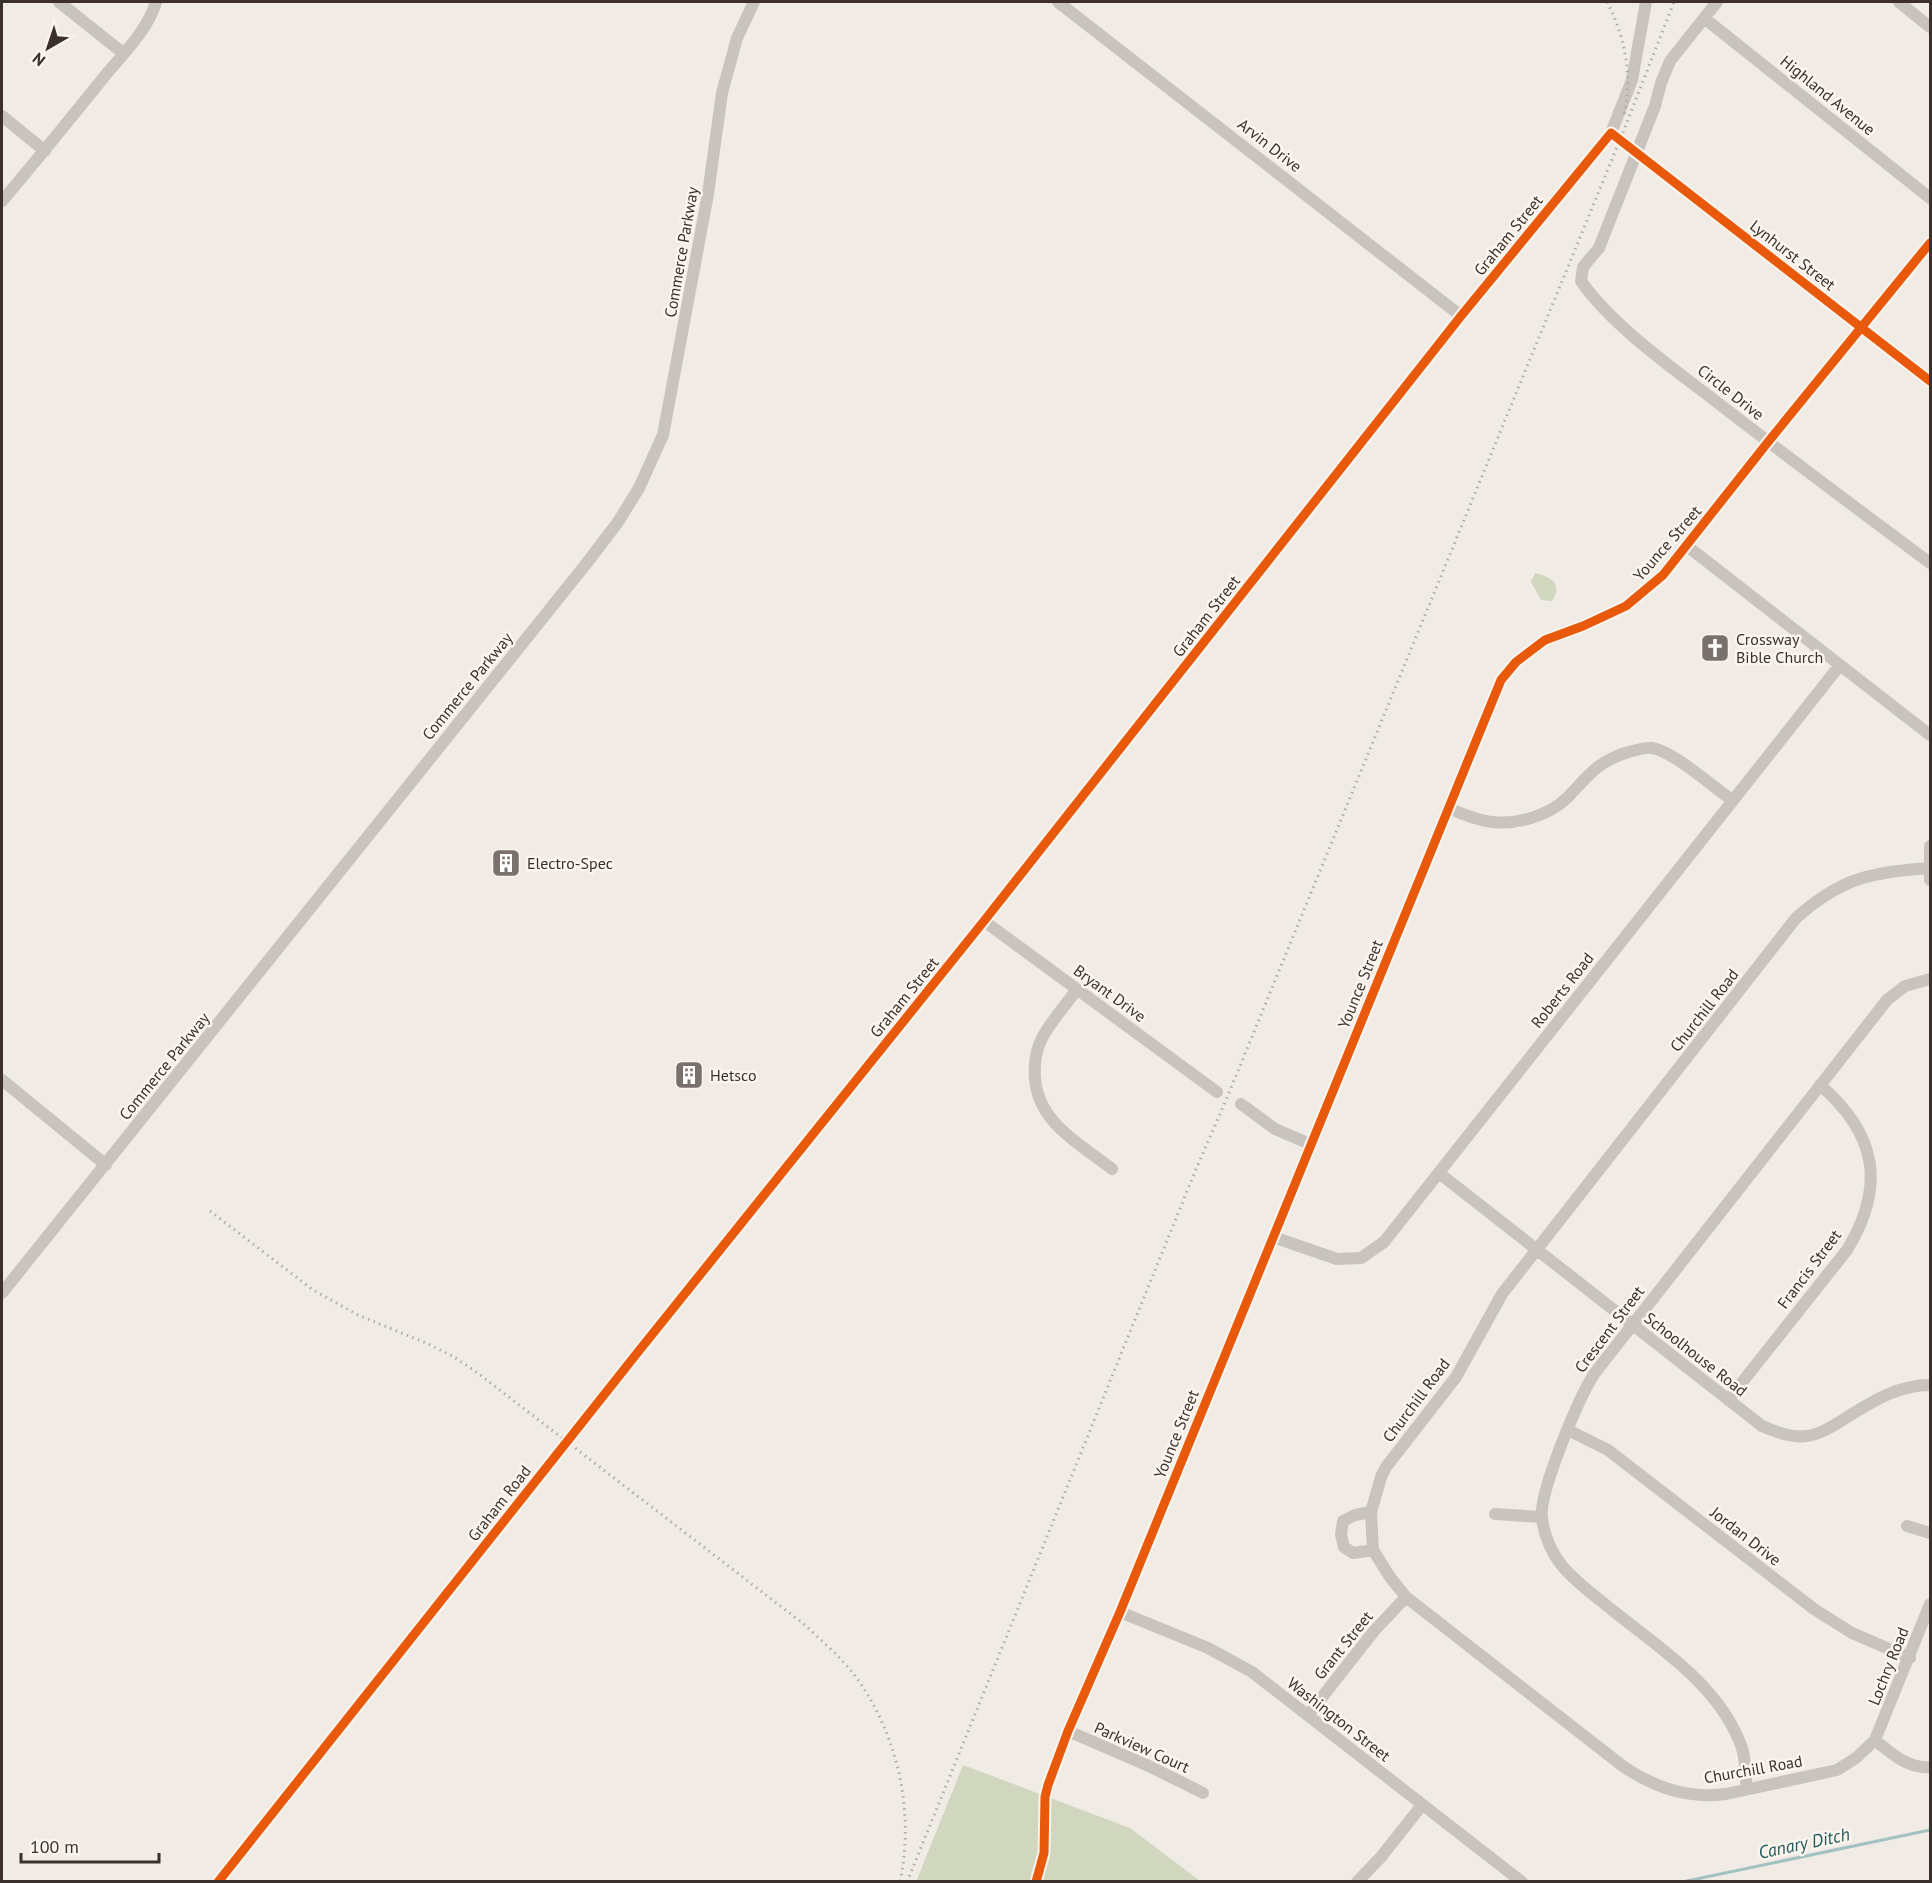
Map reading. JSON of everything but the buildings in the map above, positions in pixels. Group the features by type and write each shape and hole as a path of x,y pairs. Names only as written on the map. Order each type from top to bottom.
{"street":[{"path":"58,2 123,53"},
{"path":"2,201 123,53 148,20 156,2"},
{"name":"Commerce Parkway","path":"2,1293 586,564 618,522 639,488 663,435 708,194 722,93 737,38 754,2"},
{"name":"Arvin Drive","path":"1058,2 1461,316"},
{"name":"Graham Street","path":"804,1144 984,921 1461,316 1611,133 1632,80 1646,2"},
{"path":"1611,133 1637,152 1655,106 1664,72 1670,61 1717,2"},
{"path":"1899,2 1930,27"},
{"name":"Highland Avenue","path":"1704,18 1930,198"},
{"path":"2,116 45,151"},
{"name":"Circle Drive","path":"1637,152 1599,248 1583,267 1581,281 1591,296 1674,369 1930,563"},
{"name":"Lynhurst Street","path":"1637,152 1930,381"},
{"name":"Younce Street","path":"1036,1881 1044,1853 1045,1797 1068,1731 1120,1612 1501,680 1516,662 1545,640 1626,606 1663,575 1930,243"},
{"path":"1687,546 1930,735"},
{"name":"Roberts Road","path":"1273,1237 1336,1259 1361,1258 1384,1242 1840,665"},
{"path":"1448,808 1471,817 1494,822 1543,814 1567,798 1580,782 1610,758 1650,748 1666,753 1732,800"},
{"path":"1930,846 1930,874"},
{"name":"Churchill Road","path":"1875,1740 1856,1758 1837,1770 1726,1794 1701,1796 1676,1792 1644,1780 1406,1597 1389,1577 1373,1550 1371,1512 1381,1476 1386,1467 1456,1377 1466,1362 1493,1307 1796,918 1821,897 1849,881 1887,871 1930,874"},
{"name":"Bryant Drive","path":"984,921 1217,1092"},
{"name":"Crescent Street","path":"1747,1789 1742,1749 1713,1696 1653,1643 1564,1571 1550,1548 1541,1517 1546,1489 1577,1403 1589,1381 1887,1000 1905,986 1930,979"},
{"path":"1077,990 1042,1038 1035,1061 1036,1088 1043,1109 1056,1126 1112,1169"},
{"path":"2,1080 106,1165"},
{"name":"Francis Street","path":"1728,1400 1847,1250 1861,1225 1869,1201 1870,1166 1863,1139 1854,1120 1837,1099 1820,1085"},
{"path":"1240,1104 1275,1129 1310,1144"},
{"name":"Graham Road","path":"218,1881 804,1144"},
{"name":"Schoolhouse Road","path":"1439,1173 1761,1426 1785,1435 1806,1436 1834,1426 1871,1402 1895,1390 1930,1385"},
{"name":"Jordan Drive","path":"1568,1430 1608,1450 1814,1609 1852,1633 1910,1658"},
{"path":"1371,1512 1355,1515 1344,1521 1341,1535 1344,1547 1353,1553 1373,1550"},
{"path":"1495,1514 1541,1517"},
{"path":"1907,1526 1930,1533"},
{"name":"Grant Street","path":"1308,1715 1374,1631 1406,1597"},
{"name":"Lochry Road","path":"1875,1740 1930,1604"},
{"name":"Washington Street","path":"1120,1612 1200,1644 1258,1677 1522,1881"},
{"name":"Parkview Court","path":"1068,1731 1151,1767 1203,1793"},
{"path":"1875,1740 1907,1763 1930,1767"},
{"path":"1357,1881 1381,1857 1422,1805"}],"green space":[{"path":"1535,573 1550,579 1556,585 1552,601 1541,600 1531,582"},
{"path":"963,1765 1130,1828 1200,1881 916,1882"}],"waterway":[{"name":"Canary Ditch","path":"1682,1882 1930,1830"}],"railway":[{"path":"1607,2 1619,29 1626,57 1628,86 1624,115"},
{"path":"907,1882 1194,1174 1620,140 1674,2"},
{"path":"210,1211 313,1290 358,1315 426,1343 475,1371 805,1625 829,1647 864,1689 887,1734 895,1757 904,1807 904,1857 900,1882"}],"cycle path":[{"path":"218,1882 638,1352 984,921 1461,316 1611,133 1930,381"},
{"path":"1036,1882 1044,1853 1045,1797 1068,1731 1120,1612 1501,680 1516,662 1545,640 1626,606 1663,575 1930,243"}],"place":[{"name":"Crossway Bible Church","path":"1715,648"},
{"name":"Electro-Spec","path":"506,863"},
{"name":"Hetsco","path":"689,1075"}]}
